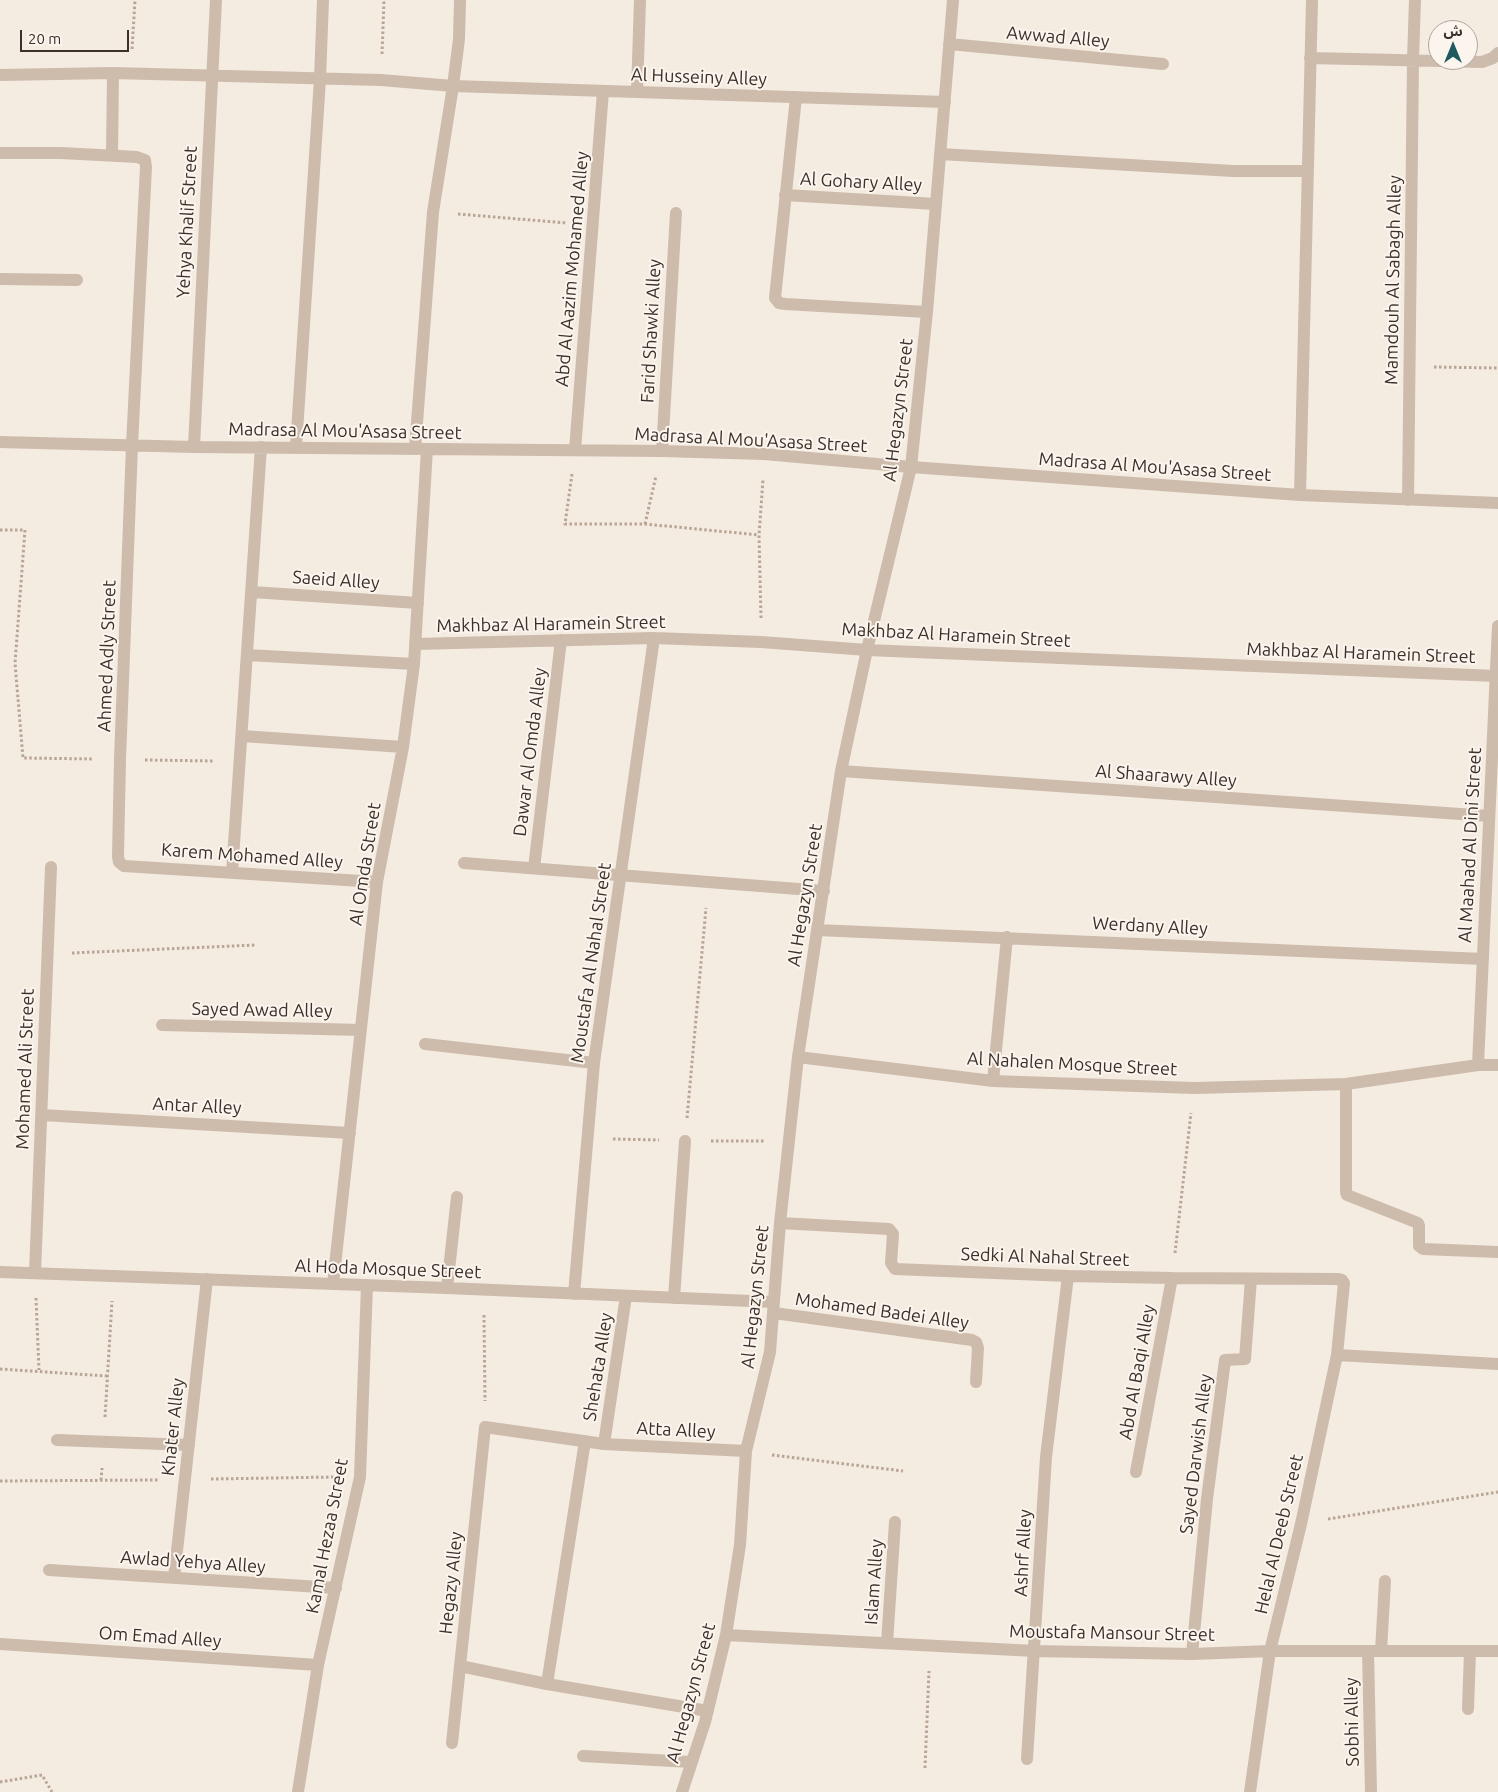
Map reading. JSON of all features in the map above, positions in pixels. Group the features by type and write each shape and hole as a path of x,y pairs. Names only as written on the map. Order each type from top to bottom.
{"street":[{"name":"Yehya Khalif Street","path":"194,447 216,0"},
{"path":"296,447 320,79 323,0"},
{"name":"Al Omda Street","path":"333,1284 377,882 403,747 416,644 421,449 433,212 459,39 460,0"},
{"path":"637,92 640,0"},
{"name":"Al Hegazyn Street","path":"682,1792 690,1762 708,1711 726,1635 740,1545 746,1451 770,1352 780,1223 798,1057 841,772 867,650 911,467 927,312 953,0"},
{"path":"1300,495 1306,171 1312,0"},
{"name":"Mamdouh Al Sabagh Alley","path":"1408,500 1415,0"},
{"name":"Awwad Alley","path":"949,44 1163,64"},
{"path":"1310,58 1482,62 1493,58 1498,52"},
{"path":"0,153 112,155 113,74"},
{"name":"Al Husseiny Alley","path":"0,75 130,74 381,80 453,86 944,102"},
{"name":"Abd Al Aazim Mohamed Alley","path":"575,450 603,91"},
{"path":"796,97 774,293 777,301 785,304 927,312"},
{"path":"940,154 1233,171 1306,171"},
{"name":"Ahmed Adly Street","path":"112,155 137,157 145,160 146,167 132,445 118,857 119,862 124,866"},
{"name":"Al Gohary Alley","path":"785,195 936,204"},
{"name":"Farid Shawki Alley","path":"662,451 676,214"},
{"path":"0,280 77,280"},
{"name":"Madrasa Al Mou'Asasa Street","path":"0,442 194,447 662,451 764,454 911,467 1300,495 1498,503"},
{"path":"232,873 261,447"},
{"name":"Saeid Alley","path":"252,592 418,603"},
{"name":"Al Maahad Al Dini Street","path":"1478,1065 1498,626"},
{"name":"Makhbaz Al Haramein Street","path":"416,644 654,638 761,642 867,650 1496,676"},
{"name":"Moustafa Al Nahal Street","path":"574,1294 594,1064 654,638"},
{"name":"Dawar Al Omda Alley","path":"534,868 561,640"},
{"path":"247,654 414,664"},
{"path":"242,736 403,747"},
{"name":"Al Shaarawy Alley","path":"841,772 1489,816"},
{"path":"464,863 824,891"},
{"name":"Karem Mohamed Alley","path":"124,866 377,882"},
{"name":"Mohamed Ali Street","path":"35,1273 50,867"},
{"name":"Werdany Alley","path":"817,930 1482,959"},
{"path":"994,1081 1007,938"},
{"name":"Sayed Awad Alley","path":"162,1025 361,1030"},
{"path":"426,1044 594,1064"},
{"name":"Al Nahalen Mosque Street","path":"798,1057 994,1081 1194,1088 1346,1084 1478,1065 1498,1065"},
{"path":"1346,1084 1347,1195 1418,1223 1419,1246 1423,1249 1498,1252"},
{"name":"Antar Alley","path":"42,1115 350,1132"},
{"path":"674,1298 685,1141"},
{"path":"446,1288 457,1197"},
{"name":"Sedki Al Nahal Street","path":"780,1223 889,1229 893,1234 891,1263 895,1270 1068,1276 1337,1279 1342,1280 1344,1283"},
{"name":"Al Hoda Mosque Street","path":"0,1272 674,1298 774,1308"},
{"name":"Ashrf Alley","path":"1027,1759 1046,1457 1068,1276"},
{"name":"Abd Al Baqi Alley","path":"1136,1472 1172,1278"},
{"name":"Khater Alley","path":"174,1578 207,1279"},
{"name":"Sayed Darwish Alley","path":"1192,1654 1208,1490 1225,1360 1245,1358 1251,1279"},
{"name":"Helal Al Deeb Street","path":"1250,1792 1270,1651 1301,1524 1337,1355 1344,1283"},
{"name":"Kamal Hezaa Street","path":"298,1792 318,1665 360,1477 367,1285"},
{"name":"Shehata Alley","path":"604,1444 626,1296"},
{"name":"Mohamed Badei Alley","path":"774,1308 972,1340 976,1342 978,1348 976,1382"},
{"path":"1337,1355 1498,1364"},
{"name":"Atta Alley","path":"485,1427 604,1444 746,1451"},
{"name":"Hegazy Alley","path":"452,1743 485,1427"},
{"path":"57,1440 189,1445"},
{"path":"548,1684 585,1441"},
{"name":"Islam Alley","path":"887,1643 895,1522"},
{"name":"Awlad Yehya Alley","path":"49,1570 336,1588"},
{"name":"Sobhi Alley","path":"1371,1792 1375,1651 1385,1581"},
{"name":"Moustafa Mansour Street","path":"726,1635 1035,1651 1192,1654 1270,1651 1498,1651"},
{"name":"Om Emad Alley","path":"0,1644 318,1665"},
{"path":"1468,1709 1470,1651"},
{"path":"460,1666 548,1684 708,1711"},
{"path":"583,1756 690,1762"}],"path":[{"path":"130,74 135,0"},
{"path":"381,80 384,0"},
{"path":"433,212 594,225"},
{"path":"1410,366 1498,368"},
{"path":"575,450 565,524 645,524 759,535"},
{"path":"645,524 662,451"},
{"path":"761,642 759,535 764,454"},
{"path":"0,530 25,530 15,663 23,758"},
{"path":"685,1141 708,882"},
{"path":"47,954 256,945"},
{"path":"1172,1278 1194,1088"},
{"path":"588,1139 789,1141"},
{"path":"35,1273 39,1370"},
{"path":"0,1369 39,1370 107,1376 114,1276"},
{"path":"483,1290 485,1427"},
{"path":"746,1451 903,1471"},
{"path":"0,1481 360,1477"},
{"path":"1301,1524 1498,1492"},
{"path":"925,1768 930,1646"},
{"path":"0,1782 42,1775 52,1792"}]}
